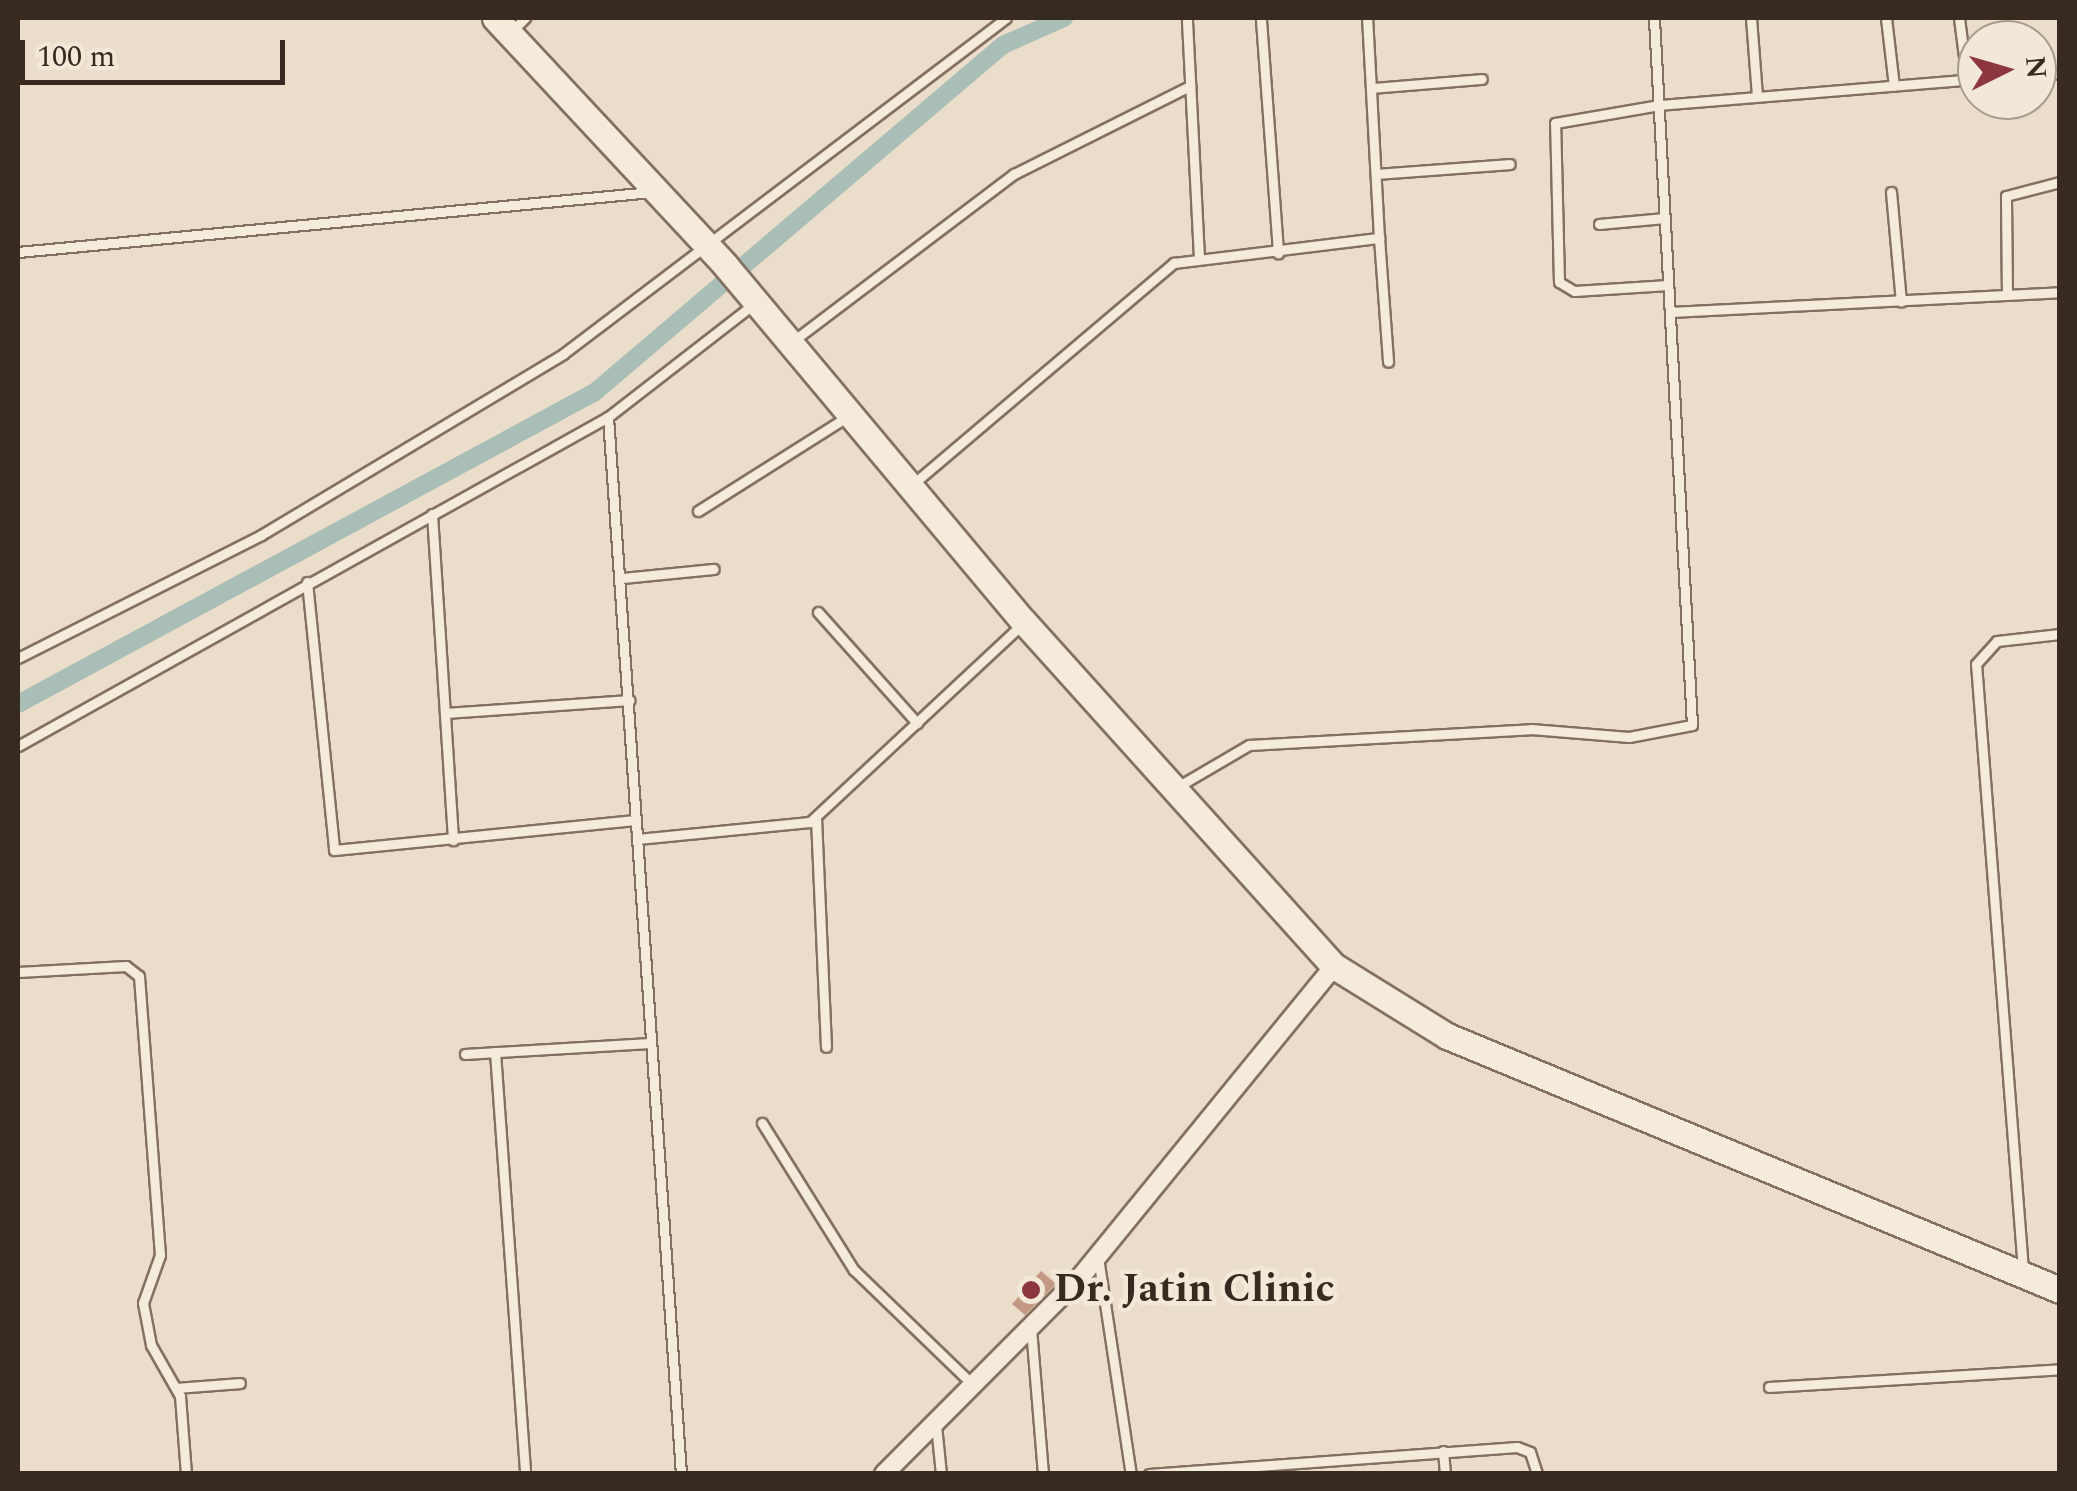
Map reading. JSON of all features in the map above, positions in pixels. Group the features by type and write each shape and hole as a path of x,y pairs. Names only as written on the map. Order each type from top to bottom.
{"street":[{"path":"510,23 655,192 753,297 1024,622 1334,966 1448,1036 2060,1290"},
{"path":"884,1474 1031,1328 1098,1254 1334,966"}],"lane":[{"path":"18,658 411,451 718,257 1006,18"},
{"path":"1368,18 1388,362"},
{"path":"1175,789 1248,745 1689,730 1654,18"},
{"path":"1750,18 1757,96"},
{"path":"1886,18 1894,86"},
{"path":"1261,20 1278,254"},
{"path":"1187,21 1200,258"},
{"path":"1372,88 1482,79"},
{"path":"1668,284 1574,290 1559,282 1550,165 1558,120 1660,104 1957,81"},
{"path":"791,342 1014,174 1190,86"},
{"path":"1377,174 1510,164"},
{"path":"2007,295 2006,196 2060,182"},
{"path":"18,252 655,192"},
{"path":"1891,192 1901,302"},
{"path":"1599,224 1665,218"},
{"path":"911,486 1136,290 1200,258 1278,254 1378,238"},
{"path":"1670,312 2060,292"},
{"path":"18,746 608,418 753,297"},
{"path":"698,510 851,414"},
{"path":"608,418 681,1474"},
{"path":"432,514 453,840"},
{"path":"622,578 714,569"},
{"path":"307,582 331,846 453,840 636,820"},
{"path":"818,612 917,723"},
{"path":"638,838 816,818 1024,622"},
{"path":"2024,1272 1976,664 1997,640 2060,634"},
{"path":"445,713 630,700"},
{"path":"816,818 826,1047"},
{"path":"18,972 126,966 139,976 160,1254 143,1304 152,1345 177,1388 186,1474"},
{"path":"465,1054 650,1042"},
{"path":"495,1052 525,1474"},
{"path":"762,1123 870,1290 973,1385"},
{"path":"1098,1254 1132,1474"},
{"path":"1031,1328 1043,1474"},
{"path":"1769,1387 2060,1369"},
{"path":"177,1388 240,1383"},
{"path":"936,1422 941,1474"},
{"path":"1149,1474 1524,1448 1537,1474"},
{"path":"1443,1452 1445,1474"},
{"path":"1340,1460 1341,1474"}],"building":[{"path":"1041,1271 1056,1284 1025,1315 1012,1304"}],"waterway":[{"path":"18,704 595,392 1003,45 1064,18"}],"place":[{"name":"Dr. Jatin Clinic","path":"1031,1290"}]}
